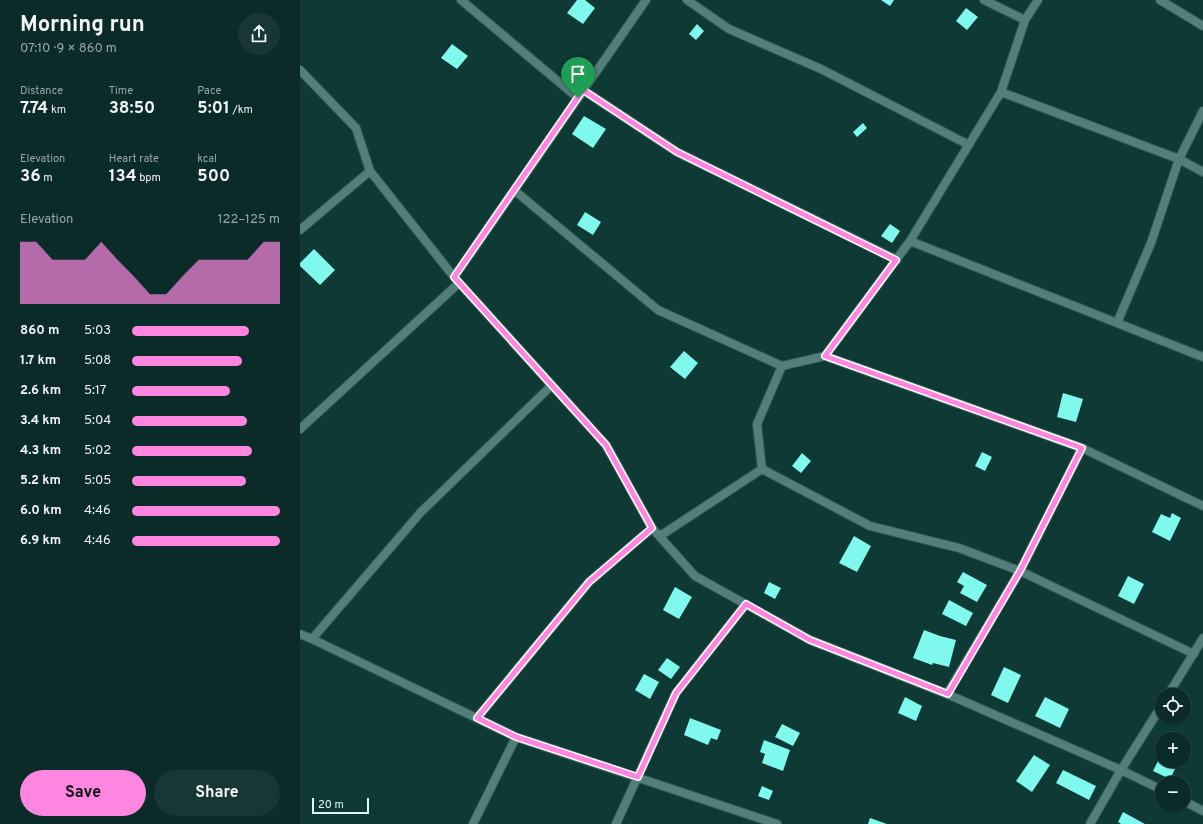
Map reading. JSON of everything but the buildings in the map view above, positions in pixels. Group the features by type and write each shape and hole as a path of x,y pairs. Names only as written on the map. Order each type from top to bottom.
{"street":[{"path":"462,0 578,98"},
{"path":"300,429 456,280 514,190 646,0"},
{"path":"687,0 729,29 821,69 968,146"},
{"path":"984,0 1025,20"},
{"path":"825,356 910,241 1002,92 1025,20 1038,0"},
{"path":"1160,0 1203,26"},
{"path":"300,70 356,128 370,171 456,280 606,445 652,528 695,576 810,640 948,694 1121,770 1155,787"},
{"path":"583,90 677,152 896,260"},
{"path":"1002,92 1179,159 1203,172"},
{"path":"1117,323 1151,244 1179,159 1203,112"},
{"path":"300,230 370,171"},
{"path":"514,190 658,310 782,366 825,356 1082,448 1203,506"},
{"path":"910,241 1203,357"},
{"path":"762,469 757,424 782,366"},
{"path":"312,639 421,512 552,385"},
{"path":"948,694 1020,571 1082,448"},
{"path":"660,536 762,469"},
{"path":"762,469 870,526 959,548 1020,571 1194,654"},
{"path":"477,718 589,582 652,528"},
{"path":"616,824 676,693 746,604"},
{"path":"300,634 516,737 777,824"},
{"path":"1172,688 1203,638"},
{"path":"1090,824 1121,770 1155,716"},
{"path":"473,824 516,737"},
{"path":"1191,805 1203,811"}],"route":[{"path":"583,90 677,152 896,260 825,356 1082,448 1020,571 948,694 810,640 746,604 676,693 638,777 516,737 477,718 589,582 652,528 606,445 454,277 578,98 583,90"}]}
